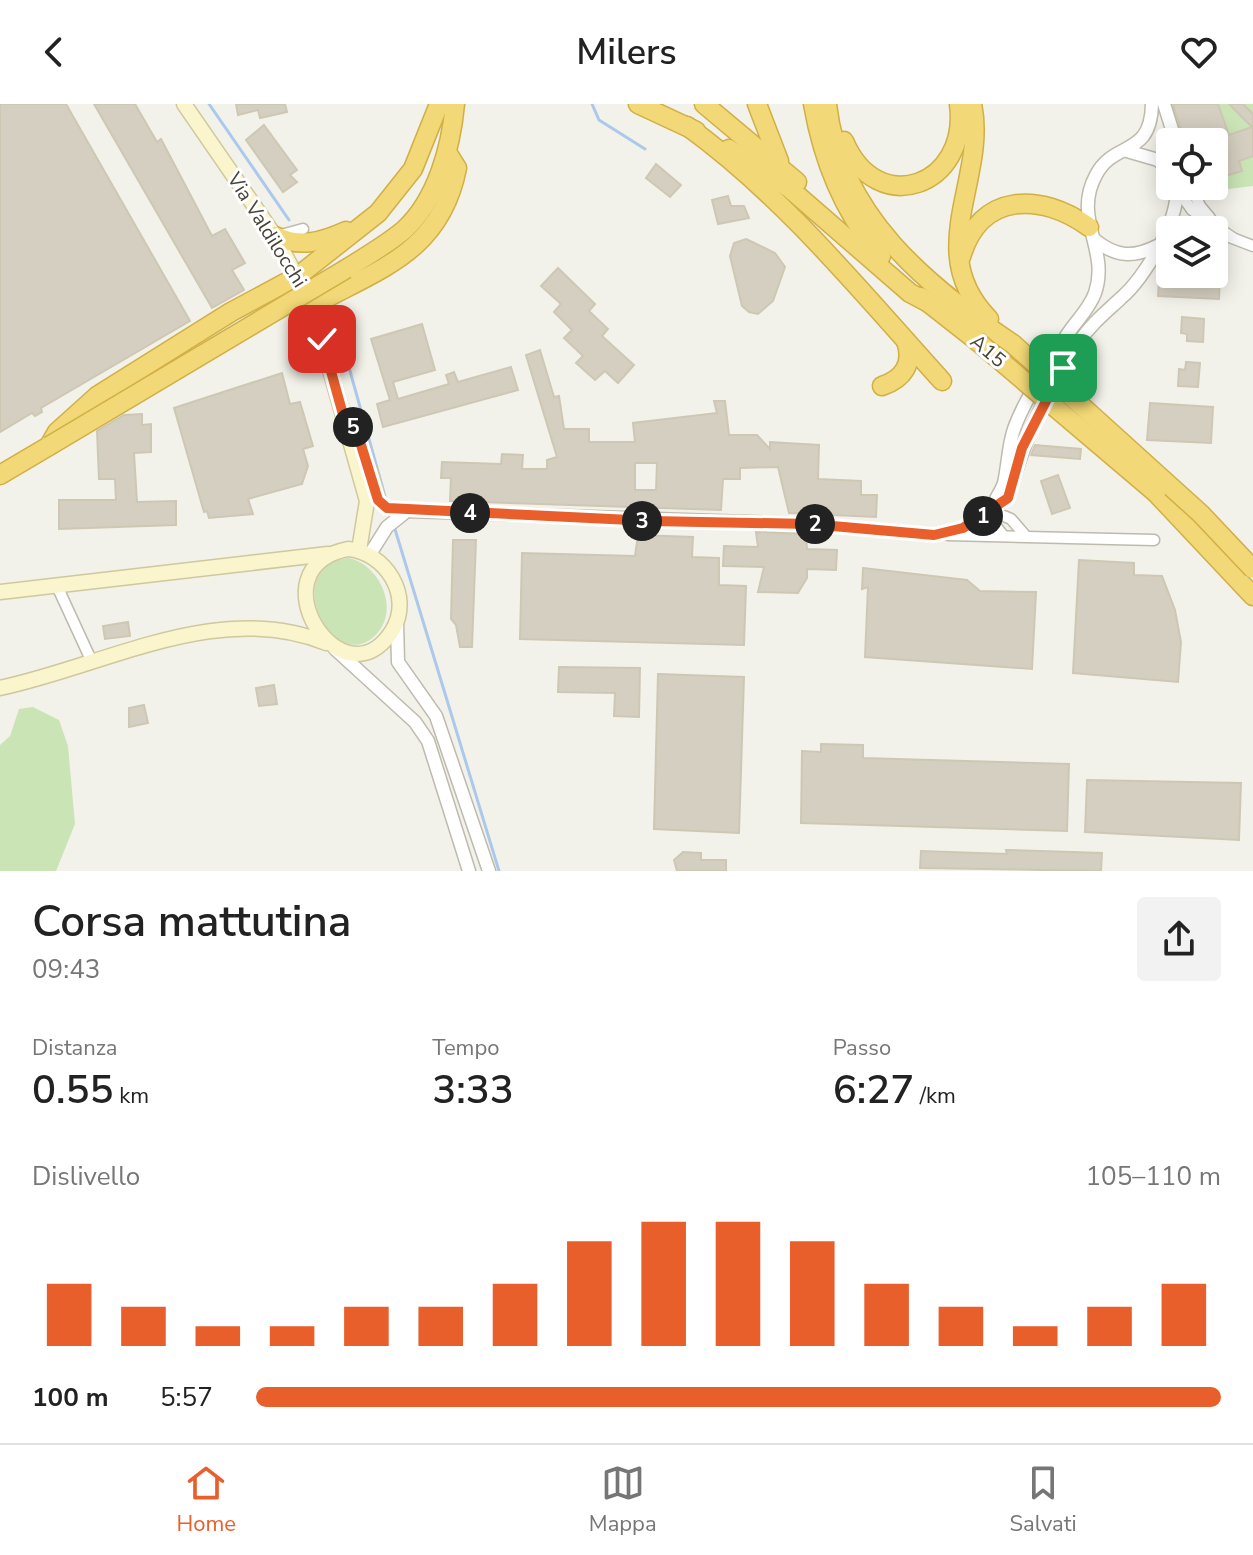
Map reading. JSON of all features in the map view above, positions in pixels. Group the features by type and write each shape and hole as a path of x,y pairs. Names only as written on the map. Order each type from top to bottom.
{"highway":[{"path":"49,446 57,432 97,396 231,312 298,276 367,222 392,199 413,169 439,104"},
{"path":"0,475 346,269 406,228 434,187 447,152 454,112 470,104"},
{"path":"638,104 687,126 764,169 910,293 929,303"},
{"path":"704,104 782,167 838,230"},
{"path":"742,104 758,107 782,167"},
{"name":"A15","path":"813,104 829,169 853,219 891,269 929,303 1013,344 1180,494 1253,569"},
{"path":"830,104 846,148 858,166 888,185 903,186 917,184 945,165 960,134 959,104"},
{"name":"A15","path":"830,104 843,167 879,230 925,278 982,327 1156,493 1253,596"},
{"path":"972,104 971,171 958,227 960,259 982,327"},
{"path":"687,126 725,154 760,188 886,315 942,381"},
{"path":"312,306 350,284 375,276 416,245 438,216 454,183 457,168 447,152"},
{"path":"960,259 965,243 994,202"},
{"path":"982,220 996,210 1032,202 1049,206 1092,233"},
{"path":"282,235 294,244 317,242 367,222"},
{"path":"882,386 895,382 904,372 909,361 906,341"}],"main road":[{"name":"Via Valdilocchi","path":"184,104 282,235 312,306 344,418 357,432 378,500"},
{"path":"344,418 367,501 364,552"},
{"path":"329,645 311,620 307,591 311,573 365,520"},
{"path":"0,592 331,553 364,552 391,575 397,590 397,623 383,641 367,650 350,652 283,632 231,627 0,688"}],"street":[{"path":"1002,534 992,521 992,511 1003,487 1014,429 1066,336 1093,297 1099,262 1087,204 1096,173 1105,162 1144,138 1152,117 1152,104"},
{"path":"1164,104 1172,128"},
{"path":"1127,151 1156,159"},
{"path":"1185,200 1192,210 1233,238"},
{"path":"1197,200 1233,238"},
{"path":"282,235 303,229"},
{"path":"1092,233 1110,252 1127,256 1156,243"},
{"path":"1228,236 1253,246"},
{"path":"1011,519 1008,498 1022,448 1078,344 1096,318 1136,282 1156,251"},
{"path":"934,535 963,528 1008,498"},
{"path":"378,500 387,508 407,511 810,524 934,535 1024,534 1154,540"},
{"path":"364,552 407,511"},
{"path":"992,511 1011,519 1024,534"},
{"path":"57,586 92,662"},
{"path":"397,623 398,662 436,716 489,871"},
{"path":"329,645 415,722 428,741 469,871"}],"green space":[{"path":"1168,104 1253,104 1253,186 1228,189 1228,128 1176,128"},
{"path":"348,558 368,568 376,576 386,598 385,621 379,631 363,643 347,643 332,634 321,618 315,599 316,581 327,566"},
{"path":"33,707 59,720 68,746 75,824 56,871 0,871 0,745 10,736 19,709"}],"building":[{"path":"0,104 66,104 190,321 41,408 42,412 35,416 32,413 0,432"},
{"path":"94,104 135,104 157,142 161,139 212,236 225,229 245,263 232,270 244,290 212,308"},
{"path":"236,104 285,104 287,112 260,118 258,110 238,115"},
{"path":"1173,104 1218,104 1227,128 1181,128"},
{"path":"1229,104 1243,104 1253,114 1253,156 1239,161 1242,171 1228,175 1228,132 1229,135 1252,127"},
{"path":"264,125 297,170 290,175 297,182 283,192 246,140"},
{"path":"656,164 681,185 670,197 646,178"},
{"path":"728,196 731,206 744,206 749,218 718,224 712,200"},
{"path":"746,239 775,253 785,267 773,301 758,314 742,306 730,256 734,243"},
{"path":"558,268 595,304 589,311 608,329 602,336 634,365 618,383 605,371 595,380 576,363 583,356 564,338 572,330 554,312 561,304 541,286"},
{"path":"1158,288 1219,288 1219,299 1158,296"},
{"path":"1182,317 1204,319 1203,342 1187,341 1187,334 1181,333"},
{"path":"422,324 435,370 393,382 398,399 449,384 446,375 454,372 458,382 511,367 518,390 383,427 377,404 390,400 371,339"},
{"path":"540,350 554,397 559,396 564,429 589,429 589,442 635,442 633,423 717,413 714,401 725,401 729,435 757,435 770,449 770,442 819,445 818,479 861,481 861,495 877,495 876,517 789,513 778,467 740,468 740,479 723,479 721,510 450,501 451,478 441,478 442,462 501,464 502,454 523,455 522,469 547,469 547,460 557,457 526,355","holes":["635,463 657,463 656,490 635,490"]},
{"path":"1186,362 1200,363 1198,387 1178,386 1179,369 1185,370"},
{"path":"282,373 290,404 300,402 313,446 303,449 308,466 302,484 248,499 253,514 209,518 207,511 204,512 174,408"},
{"path":"1150,403 1213,407 1211,443 1147,440"},
{"path":"142,414 142,425 151,424 151,452 134,453 137,502 176,501 176,525 59,529 59,500 116,500 115,479 99,479 97,431 124,415"},
{"path":"1035,445 1081,449 1080,459 1031,455"},
{"path":"1058,475 1070,508 1052,514 1041,481"},
{"path":"756,532 806,534 807,549 837,550 836,570 807,569 807,578 798,593 758,592 764,567 723,566 724,546 758,547"},
{"path":"638,535 693,537 692,557 719,558 719,585 746,586 744,645 520,639 522,553 635,556"},
{"path":"453,540 476,540 472,647 460,647 456,625 451,619"},
{"path":"1079,560 1134,563 1134,575 1162,576 1175,610 1181,642 1178,682 1073,673"},
{"path":"863,568 967,580 980,591 1036,592 1032,669 865,657 868,587 862,589"},
{"path":"128,622 130,636 105,639 103,626"},
{"path":"559,667 640,668 639,717 614,716 615,693 558,692"},
{"path":"658,674 744,677 739,833 654,829"},
{"path":"274,685 277,704 259,706 256,688"},
{"path":"144,705 148,723 129,727 129,708"},
{"path":"821,744 863,745 863,758 1069,764 1067,831 801,823 802,751 821,752"},
{"path":"1087,780 1241,783 1239,840 1085,832"},
{"path":"1006,850 1102,853 1101,871 920,868 921,851 1007,854"},
{"path":"683,852 701,853 701,860 726,860 726,871 677,871 674,860"}],"waterway":[{"path":"209,104 289,220"},
{"path":"592,104 599,120 645,149"},
{"path":"331,303 386,500"},
{"path":"394,526 499,871"}],"route":[{"path":"322,339 344,418 357,432 378,500 387,508 651,521 810,524 934,535 963,528 1002,505 1008,498 1022,448 1063,368"}]}
